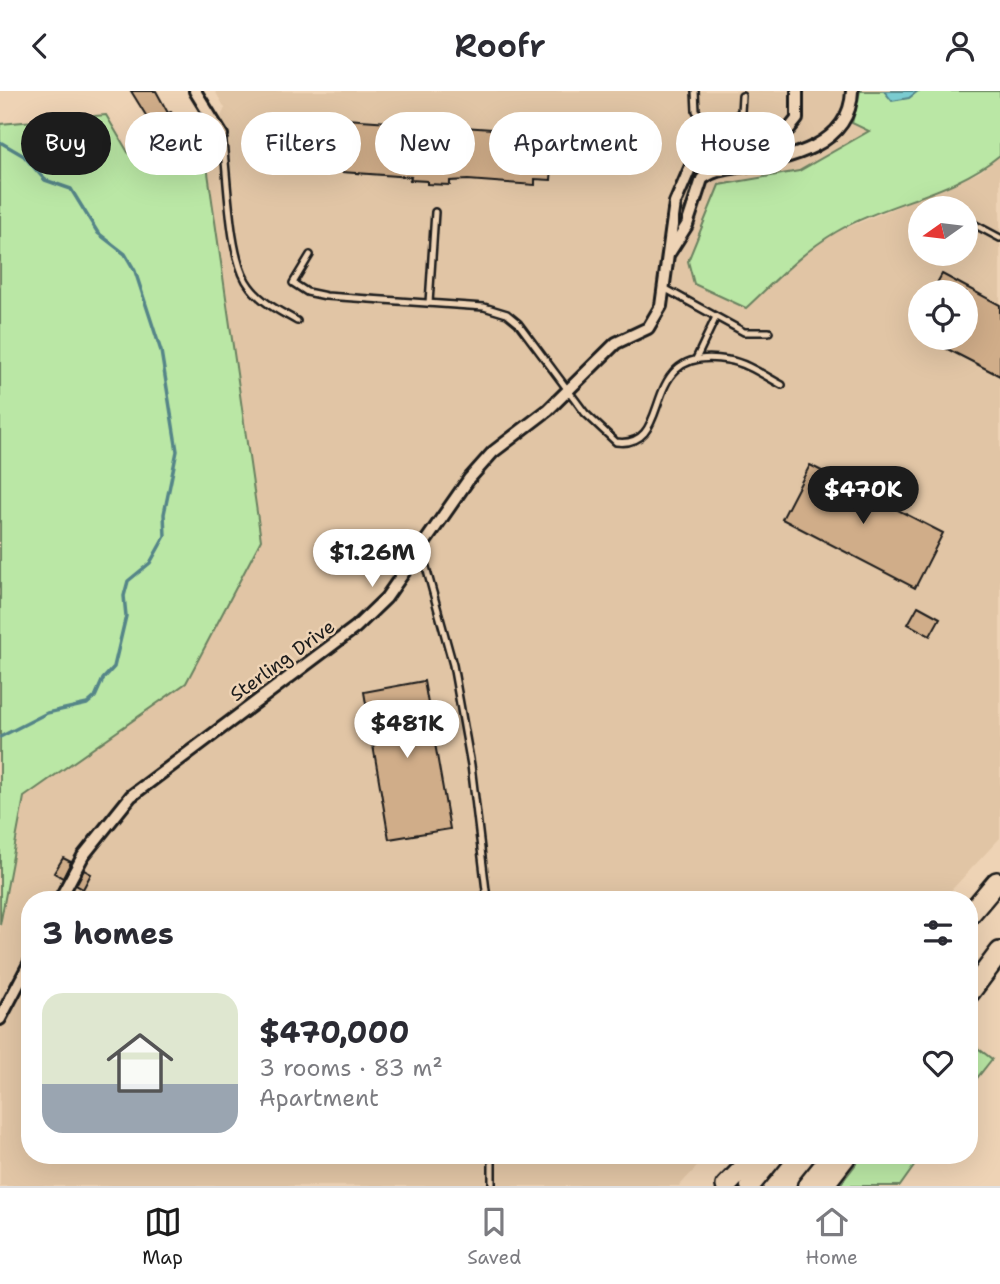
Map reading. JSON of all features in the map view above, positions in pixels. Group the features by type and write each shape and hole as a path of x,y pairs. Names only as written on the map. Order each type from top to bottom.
{"highway":[{"path":"978,905 999,880"},
{"path":"978,981 1000,950"},
{"path":"726,1186 747,1164"},
{"path":"823,1186 840,1164"}],"main road":[{"path":"978,976 1000,950"},
{"path":"750,1186 768,1164"},
{"path":"807,1186 825,1164"}],"street":[{"path":"195,91 208,112"},
{"name":"Sterling Drive","path":"64,891 83,856 131,796 356,627 386,598 469,479 493,452 570,391 616,343 648,328 660,306 664,288 675,203 694,159 717,147 789,129 797,119 797,91"},
{"name":"Sterling Drive","path":"668,255 687,225 702,179 721,170 796,156 814,146 840,128 850,109 852,91"},
{"path":"0,1019 21,979"}],"lane":[{"path":"695,91 696,111 701,117 733,118 741,112 742,96"},
{"path":"226,175 233,233 245,279 268,305 297,321"},
{"path":"429,303 435,212"},
{"path":"978,226 1000,238"},
{"path":"310,255 293,283 307,292 484,307 507,314 518,323 598,426 616,442 625,443 647,431 673,370 682,363 696,359 728,360 782,385"},
{"path":"664,288 715,319 744,332 769,332"},
{"path":"696,359 715,319"},
{"path":"421,549 453,665 471,765 485,891"},
{"path":"492,1164 492,1186"}],"shaded area":[{"path":"215,91 860,91 853,122 869,131 795,172 795,112 676,112 676,175 776,175 719,185 688,261 695,284 746,308 803,254 837,232 908,202 908,266 978,266 978,196 923,196 980,172 1000,155 1000,838 950,891 21,891 21,1164 700,1164 679,1186 0,1186 0,925 24,797 186,683 261,540 208,175 227,175 227,112 223,112 225,108"}],"green space":[{"path":"860,91 1000,91 1000,155 982,168 941,189 922,196 908,196 908,201 836,232 800,258 746,308 694,284 688,261 719,185 776,175 795,175 795,172 869,131 852,123"},
{"path":"21,122 21,175 111,175 111,123 125,147 125,175 208,175 261,540 186,683 24,797 0,925 0,124"},
{"path":"978,1048 992,1059 978,1077"},
{"path":"856,1164 916,1164 900,1186 839,1186"}],"water":[{"path":"884,91 918,91 909,98 892,101"}],"building":[{"path":"131,91 156,91 167,112 144,112"},
{"path":"361,120 375,121 375,174 361,173"},
{"path":"475,128 489,129 489,175 551,175 551,180 535,179 535,185 468,180 450,181 450,185 427,184 427,181 410,180 411,177 383,175 475,175"},
{"path":"942,274 953,280 939,280"},
{"path":"978,293 1000,305 1000,376 949,350 978,350"},
{"path":"810,465 943,533 915,588 782,519"},
{"path":"918,606 940,618 930,636 908,624"},
{"path":"424,681 450,829 389,839 364,692"},
{"path":"63,858 71,862 63,878 54,873"},
{"path":"84,870 91,874 83,889 76,885"}],"waterway":[{"path":"0,142 24,156 45,180 71,189 98,233 125,254 135,271 161,351 177,451 164,514 165,536 150,563 128,581 124,596 126,616 114,667 103,679 95,697 87,704 47,713 0,737"}]}
